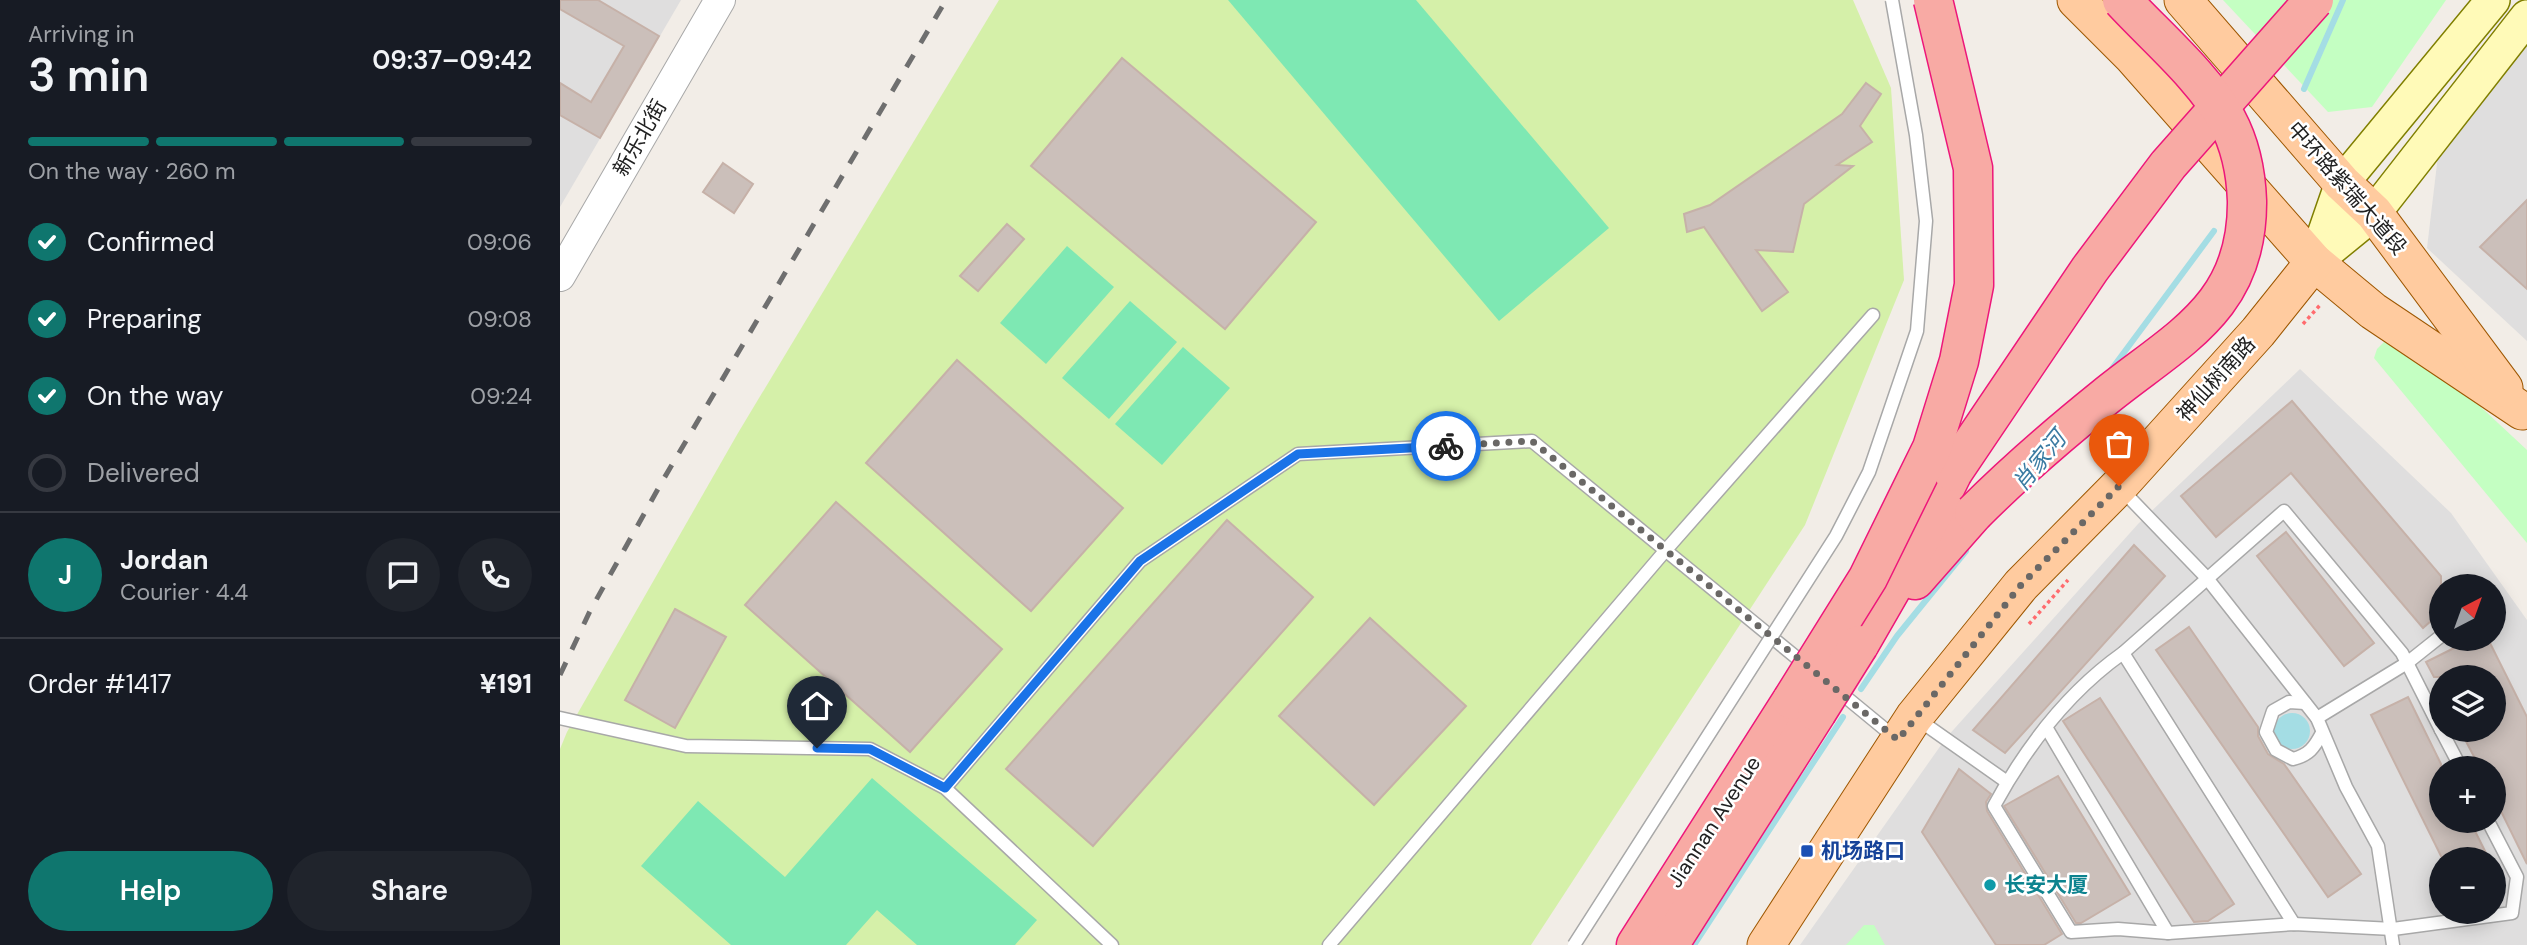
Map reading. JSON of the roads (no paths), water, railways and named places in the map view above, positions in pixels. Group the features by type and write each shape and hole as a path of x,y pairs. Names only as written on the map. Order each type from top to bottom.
{"highway":[{"path":"1636,945 1868,578 1932,448 1959,361 1974,285 1973,167 1933,0"},
{"path":"1858,645 2025,462 2181,338 2209,313 2235,275 2245,246 2246,168 2227,119 2192,74 2122,0"},
{"path":"1868,578 1954,472 2090,269 2168,165 2314,0"},
{"path":"1858,645 1920,539 1954,472"},
{"name":"Jiannan Avenue","path":"1670,945 1858,645"}],"main road":[{"path":"2076,0 2133,57 2314,262 2373,311 2524,413"},
{"name":"中环路紫瑞大道段","path":"2183,0 2342,183 2374,213 2524,413"},
{"name":"神仙树南路","path":"1766,945 1906,728 2021,585 2119,486 2258,332 2314,262 2342,183 2493,0"},
{"path":"2314,262 2374,213 2527,17"}],"street":[{"name":"新乐北街","path":"560,276 720,0"}],"lane":[{"path":"1574,945 1836,536 1869,472 1917,331 1926,220 1916,135 1892,0"},
{"path":"1329,945 1665,551 1873,315"},
{"path":"945,788 1140,561 1298,454 1532,441 1665,551 1906,728 2007,782"},
{"path":"2119,486 2206,577 2317,718 2378,846 2393,929 2393,945"},
{"path":"2429,706 2407,663 2284,510 2123,653 2097,671 2046,727 2007,782 1994,806 2071,932 2118,929 2168,933 2294,925 2393,929 2512,913 2517,877 2494,833"},
{"path":"2317,718 2407,663 2429,646"},
{"path":"2123,653 2294,925"},
{"path":"2305,703 2289,702 2273,711 2267,722 2266,732 2276,750 2293,759 2304,756 2314,749 2322,733"},
{"path":"560,718 686,746 870,749 945,788 1112,945"},
{"path":"2046,727 2168,933"}],"water":[{"path":"2292,713 2304,719 2310,731 2304,743 2292,749 2280,743 2274,731 2280,719"}],"waterway":[{"name":"肖家河","path":"2304,89 2343,0"},
{"name":"肖家河","path":"2111,370 2214,231"},
{"name":"肖家河","path":"1861,689 1897,636 1966,551"},
{"name":"肖家河","path":"1694,945 1843,717"}],"railway":[{"path":"560,675 590,611 663,480 946,0"}],"place":[{"name":"机场路口","path":"1807,851"},
{"name":"长安大厦","path":"1990,885"}]}
